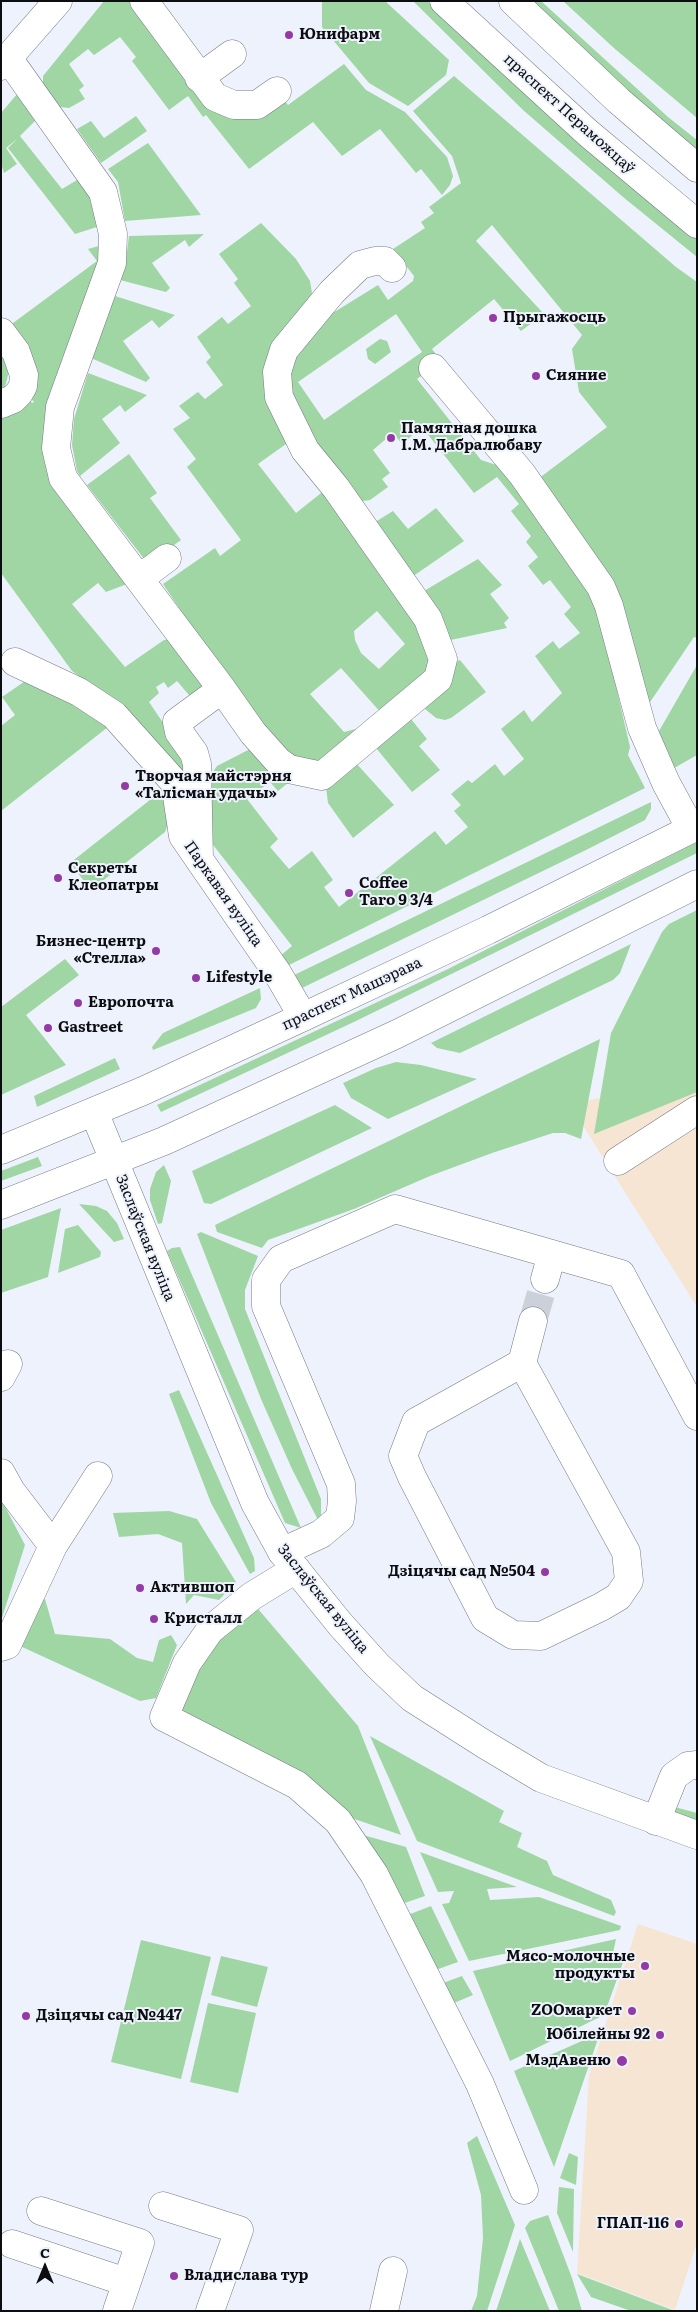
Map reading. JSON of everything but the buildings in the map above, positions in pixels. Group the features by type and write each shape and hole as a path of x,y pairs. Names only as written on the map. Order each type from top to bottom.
{"main road":[{"path":"58,1 5,62 104,192 114,234 112,263 60,407 56,448 63,478 222,689 252,733 278,761 289,769 322,776 438,679 443,659 428,619 336,488 305,450 279,397 277,372 284,350 332,292 360,265 375,261 385,261 392,268"},
{"path":"144,1 199,78 215,97 234,105 257,105 277,91"},
{"name":"праспект Пераможцаў","path":"444,1 588,133 697,224"},
{"path":"513,1 619,102 697,168"},
{"path":"199,78 232,54"},
{"path":"1,332 16,352 21,363 24,381 19,393 13,399 1,404"},
{"path":"434,368 522,474 601,588 609,606 642,728 666,783 694,827"},
{"path":"139,579 167,558"},
{"name":"Паркавая вуліца","path":"15,662 79,692 114,715 175,782 183,836 278,974 303,1017"},
{"path":"199,860 197,764 194,753 179,732 177,722 222,689"},
{"name":"праспект Машэрава","path":"1,1150 94,1112 303,1017 488,930 694,827"},
{"path":"1,1205 164,1141 397,1034 697,884"},
{"path":"618,1161 697,1110"},
{"name":"Заслаўская вуліца","path":"94,1112 255,1503 289,1560 346,1631 377,1665 412,1698 448,1723 542,1778 697,1835"},
{"path":"524,2190 480,2084 374,1874 338,1821 297,1784 164,1717 187,1663 210,1630 252,1596 289,1560 340,1518 341,1484 266,1306 266,1280 281,1259 395,1209 549,1266 621,1274 697,1416"},
{"path":"522,1363 416,1422 403,1456 485,1618 513,1635 542,1636 601,1607 618,1596 628,1581 626,1552 522,1363 533,1321"},
{"path":"1,1473 11,1491 53,1546"},
{"path":"1,1647 7,1645 53,1546 98,1476"},
{"path":"656,1821 674,1776 688,1766 697,1765"},
{"path":"163,2206 239,2230 210,2311"},
{"path":"41,2211 140,2243 117,2311"},
{"path":"12,2244 126,2282"},
{"path":"384,2311 393,2270"}],"shaded area":[{"path":"697,1074 697,1307 570,1105"},
{"path":"638,1924 697,1944 697,2243 675,2310 577,2273 589,2075"}],"green space":[{"path":"104,1 140,1 212,98 279,93 288,105 344,64 366,90 405,112 447,157 453,176 450,185 442,195 421,169 416,173 380,129 342,156 313,122 249,169 206,115 203,117 188,96 169,110 132,61 136,57 120,37 94,55 88,49 69,64 84,86 79,90 85,99 69,108 60,107 43,85 43,76"},
{"path":"322,1 385,1 449,60 446,75 408,106 369,83 322,27"},
{"path":"413,1 427,1 440,10 637,190 697,239 697,257 623,197 523,110"},
{"path":"528,1 541,1 668,117 697,140 697,151 662,123"},
{"path":"563,1 697,1 697,118 615,49"},
{"path":"454,76 676,267 697,282 697,638 694,637 642,714 612,598 538,479 607,427 579,392 572,349 582,335 492,225 476,241 544,314 521,331 494,299 432,349 441,361 417,379 481,460 512,470 591,591 600,617 630,747 628,755 645,788 279,970 274,961 292,946 203,832 210,776 217,766 252,748 294,778 278,791 270,782 247,799 278,839 270,847 289,869 312,851 333,880 324,887 339,907 435,831 446,845 468,827 454,811 461,805 451,794 468,780 472,783 495,764 504,776 524,759 501,729 524,710 532,722 562,693 535,656 553,641 559,649 580,633 564,614 571,607 550,580 543,585 528,566 538,557 526,542 531,536 511,511 519,504 497,477 474,493 422,427 402,444 393,433 373,450 390,473 382,479 388,487 370,500 356,502 301,435 282,373 328,316 378,285 388,300 413,281 414,276 393,249 425,228 421,222 434,213 429,207 461,183 452,156 413,111","holes":["396,314 422,352 324,420 298,382"]},
{"path":"18,93 36,120 20,136 62,189 82,177 103,225 75,234 8,148 17,139 6,148 17,164 4,173 1,163 1,113"},
{"path":"136,116 147,131 101,163 77,129 91,121 104,138"},
{"path":"148,143 201,215 125,221 118,182 108,169"},
{"path":"261,223 296,259 310,281 312,293 305,307 271,351 293,439 258,464 296,513 330,486 438,660 383,715 341,668 310,694 344,732 360,728 326,763 292,762 239,697 163,584 215,548 220,556 241,540 187,467 196,459 173,429 190,418 179,406 198,392 205,399 223,385 206,362 211,357 197,337 222,317 228,324 251,306 234,283 238,279 219,254","holes":["377,611 405,644 379,669 361,653 355,640 354,631"]},
{"path":"204,234 189,247 185,240 152,263 170,288 166,292 120,280 125,266 129,236"},
{"path":"106,244 51,448 127,584 106,592 98,583 72,604 125,667 164,640 171,639 200,673 203,687 194,701 177,681 168,688 164,682 156,687 159,693 149,702 189,761 183,780 142,725 120,705 72,671 1,573 1,413 26,396 32,403 34,402 28,395 9,326 97,261 88,249"},
{"path":"115,296 175,315 159,328 152,320 123,341 150,378 146,382 91,358"},
{"path":"380,339 387,341 391,352 375,364 368,359 366,349"},
{"path":"1,355 7,362 8,375 5,387 1,392"},
{"path":"88,373 147,395 125,412 120,405 102,419 120,443 80,476 77,471 72,445 74,419"},
{"path":"129,454 157,493 150,498 181,540 148,564 87,485"},
{"path":"436,508 464,541 409,579 372,524 393,511 408,529"},
{"path":"478,559 502,585 490,594 509,618 504,623 507,628 446,641 424,591"},
{"path":"460,660 486,692 451,718 445,720 436,718 419,704 455,662"},
{"path":"697,665 697,755 669,771 660,752 659,731"},
{"path":"31,677 108,727 1,811 1,726 15,715 2,697"},
{"path":"407,714 427,739 419,746 440,770 412,792 372,743"},
{"path":"356,763 394,805 353,838 328,803 326,787"},
{"path":"160,792 168,824 165,832 91,890 70,863"},
{"path":"651,802 651,809 645,820 302,988 288,978"},
{"path":"697,842 697,853 356,1021 161,1112 157,1105 448,969"},
{"path":"697,910 697,1092 594,1134 611,1033 662,932 669,924"},
{"path":"631,944 620,973 613,980 460,1053 437,1048 431,1043"},
{"path":"65,959 79,975 26,1015 66,1065 1,1095 1,1007"},
{"path":"260,988 261,999 256,1008 153,1050 152,1047 163,1033"},
{"path":"600,1039 581,1139 565,1133 553,1133 492,1153 430,1176 354,1209 268,1240 262,1248 217,1232 215,1225"},
{"path":"115,1058 120,1069 37,1107 34,1096"},
{"path":"396,1062 421,1065 477,1079 388,1119 351,1098 343,1083 376,1068"},
{"path":"335,1105 372,1128 211,1204 204,1203 192,1171"},
{"path":"38,1157 42,1166 1,1181 1,1171"},
{"path":"164,1165 171,1181 162,1223 158,1224 150,1200 150,1189 156,1172"},
{"path":"79,1204 96,1206 107,1211 117,1223 124,1239 114,1242"},
{"path":"61,1208 48,1277 1,1293 1,1230"},
{"path":"78,1225 101,1252 100,1257 58,1273 65,1229"},
{"path":"201,1232 258,1256 245,1290 245,1309 321,1499 321,1515 318,1520 292,1469 261,1399 197,1234"},
{"path":"180,1247 301,1528 285,1523 167,1251"},
{"path":"179,1390 254,1558 255,1571 250,1574 211,1503 169,1394"},
{"path":"1,1499 25,1545 1,1621"},
{"path":"169,1511 197,1519 236,1582 219,1600 194,1595 186,1604 182,1543 158,1534 119,1537 113,1513"},
{"path":"45,1599 55,1634 110,1639 137,1658 153,1662 159,1640 171,1635 177,1645 156,1698 140,1701 20,1646 33,1600"},
{"path":"253,1603 358,1726 401,1835 337,1813 170,1716 191,1667"},
{"path":"370,1736 504,1811 499,1822 522,1833 517,1847 547,1861 553,1875 611,1900 616,1912 614,1916 417,1841"},
{"path":"671,1806 697,1813 697,1827 676,1818"},
{"path":"352,1832 406,1847 425,1896 396,1906"},
{"path":"420,1852 517,1887 487,1889 490,1900 539,1897 621,1926 620,1930 469,1961 442,1904 449,1903 454,1891 438,1892"},
{"path":"431,1906 458,1962 427,1973 400,1918"},
{"path":"616,1939 613,1953 625,1957 604,2015 510,2061 473,1971"},
{"path":"141,1940 211,1957 181,2079 111,2062"},
{"path":"221,1956 268,1967 257,2007 211,1995"},
{"path":"462,1976 473,1995 454,2003 435,1986"},
{"path":"208,2003 256,2013 238,2093 190,2082"},
{"path":"600,2033 554,2167 514,2071"},
{"path":"477,2136 515,2225 487,2311 471,2311 477,2296 483,2238 481,2195 467,2143"},
{"path":"569,2153 578,2157 576,2185 560,2178"},
{"path":"559,2187 574,2189 573,2252 557,2213"},
{"path":"548,2215 572,2278 582,2311 559,2311 525,2228 530,2221"},
{"path":"520,2239 550,2311 496,2311"},
{"path":"577,2274 675,2311 631,2311 591,2297"}],"tunnel":[{"path":"533,1321 545,1279"}],"place":[{"name":"Юнифарм","path":"289,35"},
{"name":"Прыгажосць","path":"493,318"},
{"name":"Сияние","path":"536,376"},
{"name":"Памятная дошка І.М. Дабралюбаву","path":"391,438"},
{"name":"Творчая майстэрня «Талісман удачы»","path":"125,786"},
{"name":"Секреты Клеопатры","path":"58,878"},
{"name":"Coffee Taro 9 3/4","path":"349,893"},
{"name":"Бизнес-центр «Стелла»","path":"156,951"},
{"name":"Lifestyle","path":"196,978"},
{"name":"Европочта","path":"78,1003"},
{"name":"Gastreet","path":"48,1028"},
{"name":"Дзіцячы сад №504","path":"545,1572"},
{"name":"Актившоп","path":"140,1588"},
{"name":"Кристалл","path":"154,1619"},
{"name":"Мясо-молочные продукты","path":"645,1966"},
{"name":"ZOOмаркет","path":"632,2011"},
{"name":"Дзіцячы сад №447","path":"26,2016"},
{"name":"Юбілейны 92","path":"660,2035"},
{"name":"МэдАвеню","path":"622,2061"},
{"name":"ГПАП-116","path":"679,2224"},
{"name":"Владислава тур","path":"174,2276"}]}
